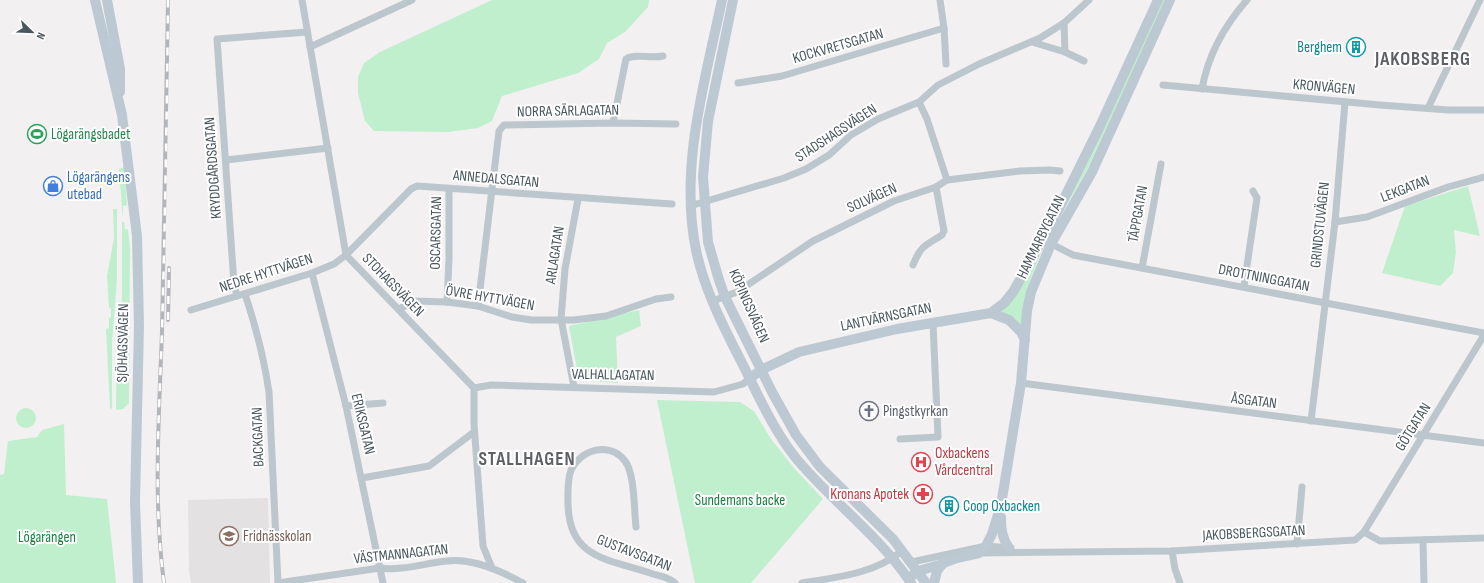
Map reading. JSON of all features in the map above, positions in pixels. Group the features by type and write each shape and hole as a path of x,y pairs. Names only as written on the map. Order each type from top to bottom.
{"main road":[{"name":"SJÖHAGSVÄGEN","path":"95,0 120,104 129,163 137,236 139,326 135,525 138,583"},
{"name":"SJÖHAGSVÄGEN","path":"107,0 120,68 120,104"},
{"name":"KÖPINGSVÄGEN","path":"722,0 694,140 690,168 690,206 696,251 713,301 749,379 789,450 810,475 892,560 910,581"},
{"name":"KÖPINGSVÄGEN","path":"733,0 708,121 703,177 708,242 726,297 787,420 808,451 840,488 886,532 912,562 926,583"},
{"name":"HAMMARBYGATAN","path":"982,549 994,528 1000,505 1020,384 1031,292 1047,242 1158,0"},
{"name":"HAMMARBYGATAN","path":"991,314 1004,303 1013,292 1092,172 1170,0"},
{"name":"LANTVÄRNSGATAN","path":"749,379 761,370 799,352 897,329 991,314 1009,320 1021,332 1025,340"},
{"name":"HAMMARBYGATAN","path":"1000,505 1001,529 1004,541 1009,548"},
{"path":"910,581 918,571 943,564 982,549"},
{"path":"901,570 912,562"},
{"path":"934,583 937,571 943,564"}],"street":[{"name":"STOHAGSVÄGEN","path":"302,0 346,255 474,388"},
{"path":"310,47 412,0"},
{"path":"940,0 944,28 946,64"},
{"name":"STADSHAGSVÄGEN","path":"690,206 784,178 806,169 829,154 851,135 878,119 919,102 938,85 1032,42 1064,23 1089,0"},
{"path":"1202,89 1204,78 1219,39 1236,12 1247,0"},
{"path":"1428,108 1480,0"},
{"path":"1064,23 1065,52"},
{"name":"KOCKVRETSGATAN","path":"738,83 782,76 944,28"},
{"name":"KRYDDGÅRDSGATAN","path":"237,296 234,284 217,39 307,32"},
{"path":"1032,42 1065,52 1084,61"},
{"path":"613,123 626,59 630,56 655,58 663,56"},
{"name":"KRONVÄGEN","path":"1163,85 1345,102 1428,108 1484,110"},
{"path":"919,102 927,119 947,180"},
{"name":"GRINDSTUVÄGEN","path":"1311,421 1324,303 1335,222 1345,102"},
{"name":"NORRA SÄRLAGATAN","path":"478,306 499,131 504,126 613,123 676,124"},
{"path":"226,160 328,148"},
{"name":"TÄPPGATAN","path":"1142,268 1161,164"},
{"name":"SOLVÄGEN","path":"713,301 738,292 813,241 834,230 894,201 936,188 947,180 1020,171 1050,170 1060,172"},
{"name":"LEKGATAN","path":"1335,222 1367,218 1448,187 1484,177"},
{"name":"ANNEDALSGATAN","path":"346,255 411,188 422,186 449,189 493,190 506,194 672,204"},
{"path":"914,265 918,253 923,246 932,239 942,235 944,226 936,188"},
{"name":"OSCARSGATAN","path":"447,302 449,189"},
{"path":"1244,286 1257,198 1253,191"},
{"name":"ARLAGATAN","path":"574,387 561,319 565,269 578,199"},
{"name":"DROTTNINGGATAN","path":"1047,242 1073,255 1244,286 1484,334"},
{"name":"NEDRE HYTTVÄGEN","path":"191,310 312,273 334,264 346,255"},
{"name":"ERIKSGATAN","path":"312,273 346,406 383,583"},
{"name":"BACKGATAN","path":"245,294 265,360 269,392 278,583"},
{"name":"ÖVRE HYTTVÄGEN","path":"399,309 415,301 447,302 478,306 531,320 590,319 606,316 656,299 671,297"},
{"path":"900,439 938,437 934,323"},
{"name":"GÖTGATAN","path":"1364,532 1484,334"},
{"name":"VALHALLAGATAN","path":"474,388 491,385 714,392 743,384 749,379"},
{"name":"ÅSGATAN","path":"1020,384 1484,443"},
{"path":"474,388 474,432 483,546 492,568"},
{"path":"346,406 383,403"},
{"path":"362,478 429,466 474,432"},
{"name":"GUSTAVSGATAN","path":"636,527 630,470 626,461 614,451 604,448 590,451 582,456 576,462 571,471 568,493 568,512 572,532 580,543 602,557 675,583"},
{"path":"1297,544 1302,487"},
{"path":"1364,532 1380,541 1484,538"},
{"name":"JAKOBSBERGSGATAN","path":"982,549 1020,554 1172,551 1355,540 1364,532"},
{"path":"1423,540 1424,583"},
{"name":"JAKOBSBERGSGATAN","path":"912,562 982,549 1009,548 1020,554"},
{"path":"802,583 851,575 881,566 892,560 902,551"},
{"path":"1172,551 1175,570 1180,583"},
{"name":"VÄSTMANNAGATAN","path":"278,583 380,568 390,570 449,561 492,568 523,583"}],"shaded area":[{"name":"Fridnässkolan","path":"268,498 270,583 191,583 189,571 188,500"}],"green space":[{"path":"492,0 649,0 648,7 625,32 607,43 599,59 578,73 502,96 492,121 478,128 448,132 374,131 365,121 358,93 358,77 364,63 380,52"},
{"path":"1161,0 1166,0 1087,170 1051,232"},
{"path":"124,167 127,205 123,206 123,219 119,169"},
{"path":"1468,186 1480,236 1454,230 1456,252 1453,273 1440,286 1382,273 1405,206"},
{"path":"113,209 117,209 117,279 112,342 112,409 110,408 106,329 109,328 109,318 111,317 107,276 114,238"},
{"path":"122,222 124,222 125,230 128,229 130,249 129,403 123,409 116,410 117,335 122,298"},
{"path":"1042,250 1029,283 1021,326 997,311"},
{"path":"639,310 641,326 616,337 618,383 579,380 569,326"},
{"name":"Sundemans backe","path":"657,400 740,402 754,411 771,439 794,468 823,499 751,583 695,583"},
{"path":"26,408 33,411 36,418 33,425 26,428 19,425 16,418 19,411"},
{"name":"Lögarängen","path":"64,424 66,495 107,499 116,583 0,583 0,475 4,474 8,441 37,437 42,430"}],"railway":[{"path":"164,583 159,521 158,426 164,249 168,0"},
{"path":"168,320 169,268"}],"place":[{"name":"Berghem","path":"1356,47"},
{"name":"Lögarängsbadet","path":"37,134"},
{"name":"Lögarängens utebad","path":"53,186"},
{"name":"Pingstkyrkan","path":"869,411"},
{"name":"Oxbackens Vårdcentral","path":"921,462"},
{"name":"Kronans Apotek","path":"923,494"},
{"name":"Coop Oxbacken","path":"949,506"},
{"name":"Fridnässkolan","path":"229,536"}],"district":[{"name":"JAKOBSBERG","path":"1423,59"},
{"name":"STALLHAGEN","path":"527,459"}]}
